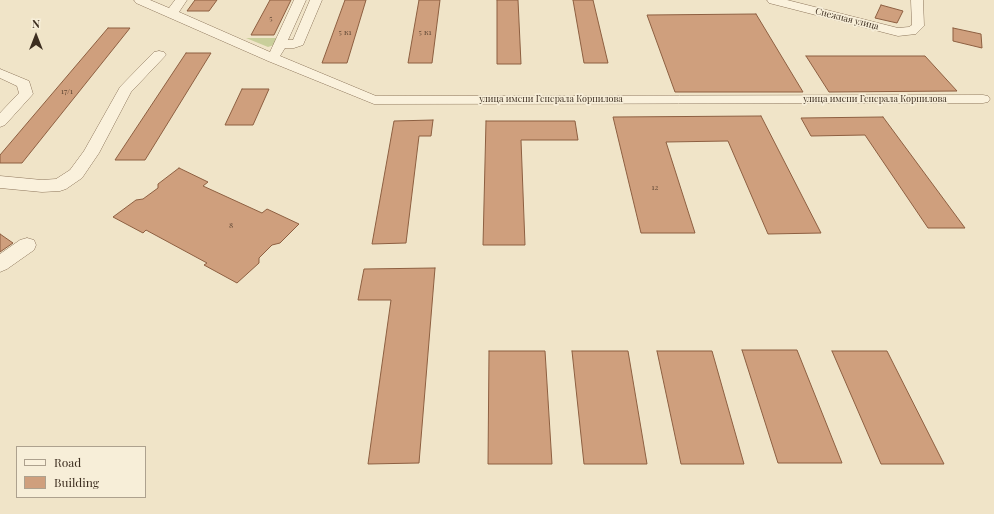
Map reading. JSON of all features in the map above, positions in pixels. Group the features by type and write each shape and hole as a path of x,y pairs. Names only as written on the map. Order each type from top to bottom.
{"street":[{"name":"улица имени Генерала Корнилова","path":"140,0 162,4 172,13 273,58 374,100 983,99"},
{"path":"172,13 181,0"},
{"path":"273,58 300,0"},
{"path":"280,44 294,44 298,42 316,0"},
{"name":"Снежная улица","path":"773,0 898,32 912,31 918,26 918,0"},
{"path":"0,182 42,186 60,185 76,174 91,153 125,90 159,56"},
{"path":"0,74 24,84 26,94 0,122"},
{"path":"0,264 27,246"}],"green space":[{"path":"246,38 279,38 274,45 268,47"}],"building":[{"path":"195,0 217,0 209,11 187,11"},
{"path":"270,0 291,0 274,35 251,35"},
{"path":"345,0 366,0 347,63 322,63"},
{"path":"419,0 440,0 432,63 408,63"},
{"path":"497,0 518,0 521,64 497,64"},
{"path":"573,0 593,0 608,63 584,63"},
{"path":"881,5 903,11 897,23 875,18"},
{"path":"756,14 803,92 675,92 647,15"},
{"path":"108,28 130,28 22,163 0,163 0,155"},
{"path":"953,28 981,34 982,48 953,41"},
{"path":"186,53 211,53 145,160 115,160"},
{"path":"806,56 925,56 957,91 829,92"},
{"path":"242,89 269,89 253,125 225,125"},
{"path":"761,116 821,233 768,234 728,141 666,142 695,233 641,233 613,117"},
{"path":"883,117 965,228 928,228 865,135 811,136 801,118"},
{"path":"433,120 431,136 419,136 406,243 372,244 394,121"},
{"path":"486,121 575,121 578,140 521,140 525,245 483,245"},
{"path":"179,168 208,182 203,186 262,213 267,209 299,224 280,243 272,245 259,258 259,263 237,283 204,265 207,263 146,230 143,233 113,217 136,200 143,199 158,188 158,184"},
{"path":"0,234 13,243 0,252"},
{"path":"435,268 419,463 368,464 391,300 358,300 364,269"},
{"path":"742,350 797,350 842,463 778,463"},
{"path":"489,351 545,351 552,464 488,464"},
{"path":"572,351 628,351 647,464 584,464"},
{"path":"657,351 712,351 744,464 681,464"},
{"path":"832,351 887,351 944,464 881,464"}]}
